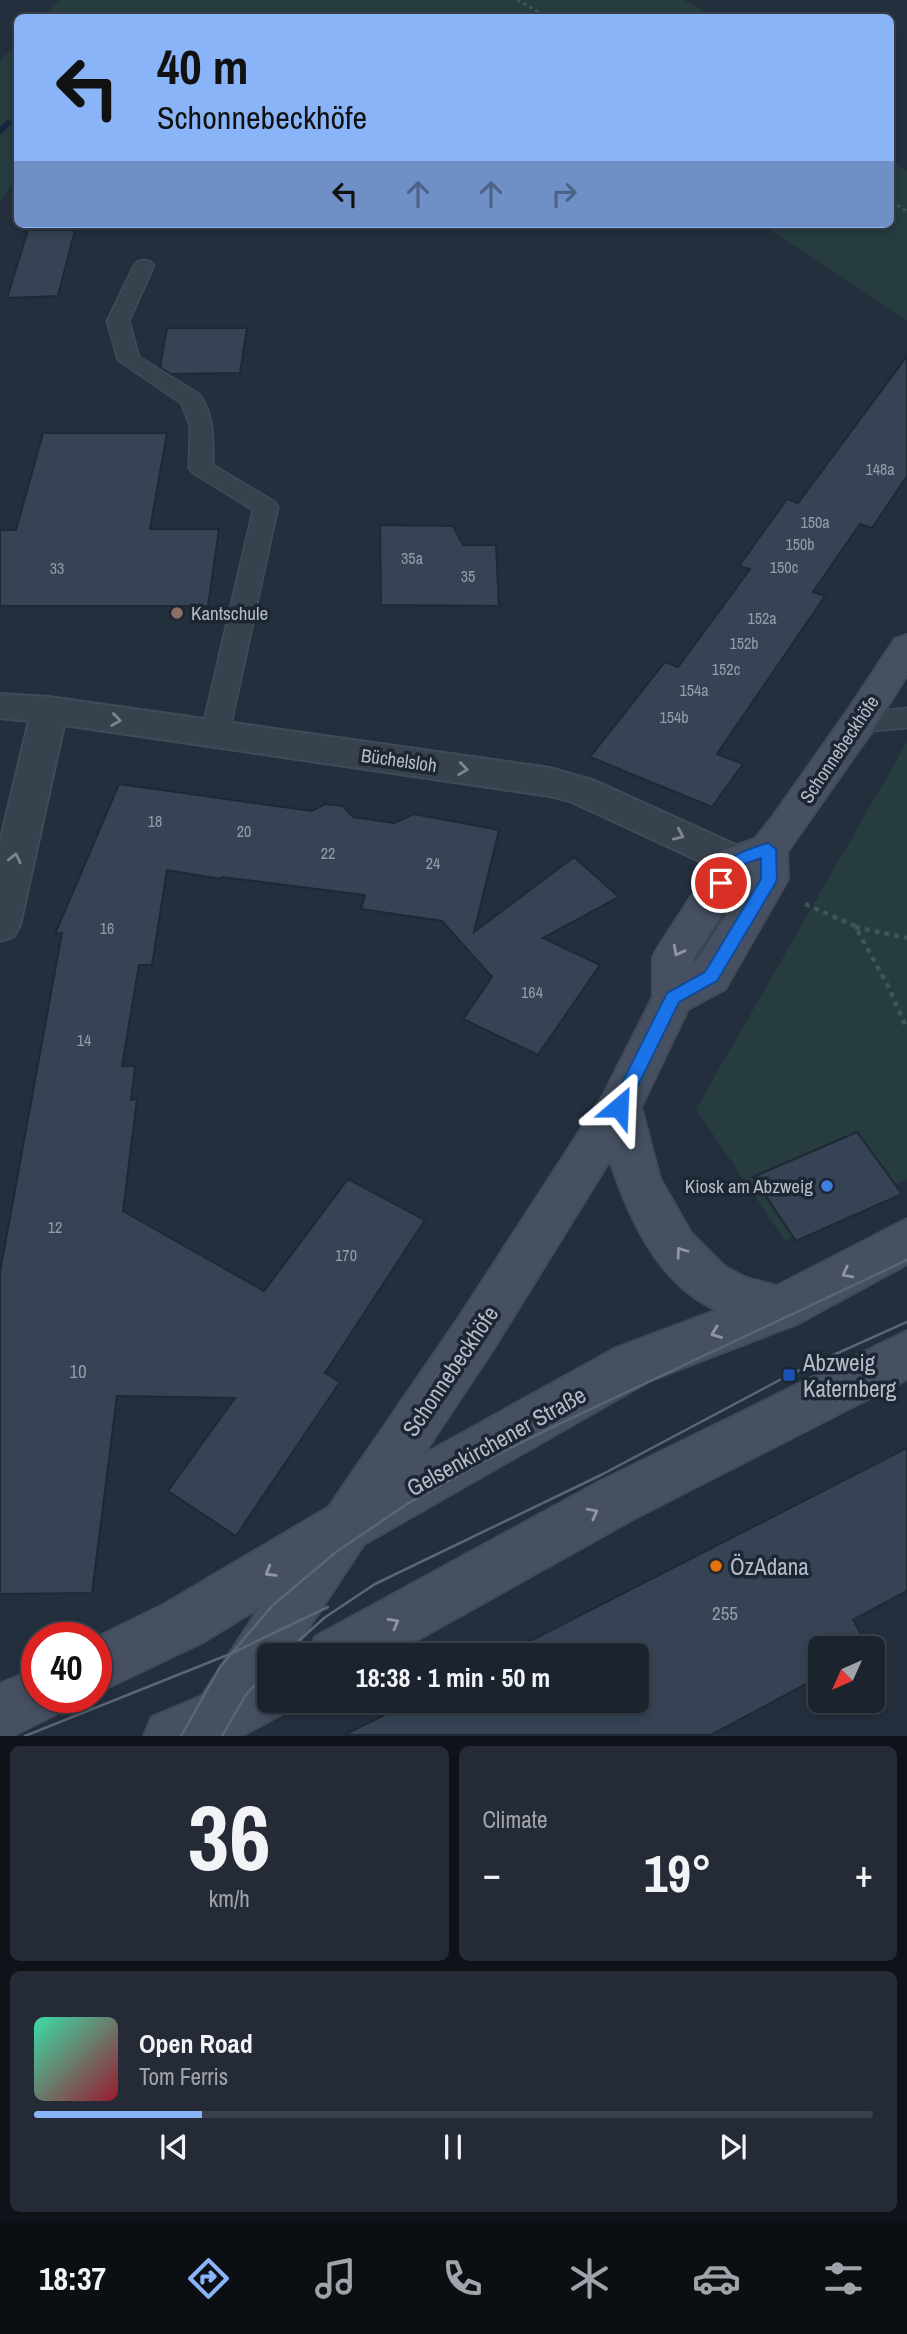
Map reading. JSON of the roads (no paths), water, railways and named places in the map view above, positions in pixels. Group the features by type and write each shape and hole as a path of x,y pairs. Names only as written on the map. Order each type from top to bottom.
{"main road":[{"name":"Schonnebeckhöfe","path":"218,1725 475,1335 619,1107 673,998 711,977 769,879 752,855 859,722 907,647"},
{"path":"619,1107 636,1177 656,1216 688,1262 709,1282 726,1291 755,1303 780,1309"},
{"name":"Gelsenkirchener Straße","path":"112,1658 184,1623 349,1524 632,1364 780,1309 907,1240"},
{"path":"358,1643 606,1506 907,1354"},
{"path":"171,1735 218,1725 235,1710 257,1698"},
{"path":"0,1713 21,1703"}],"street":[{"name":"Büchelsloh","path":"0,706 49,710 550,782 752,855"},
{"path":"0,925 49,710"}],"lane":[{"path":"144,266 118,321 129,360 191,400 202,426 201,468 266,507 215,734"},
{"path":"859,722 907,718"}],"waterway":[{"path":"0,132 8,123"}],"tram line":[{"path":"232,1653 273,1605 336,1552 407,1504 482,1462 559,1424 907,1260"},
{"path":"296,1643 324,1618 375,1584 603,1474 789,1375 907,1322"},
{"path":"232,1653 328,1607"},
{"path":"25,1736 232,1653"},
{"path":"181,1736 220,1667 232,1653"},
{"path":"222,1736 245,1696 257,1683"}],"place":[{"name":"Kantschule","path":"177,613"},
{"name":"Kiosk am Abzweig","path":"827,1186"},
{"name":"Abzweig Katernberg","path":"789,1375"},
{"name":"ÖzAdana","path":"716,1566"}]}
